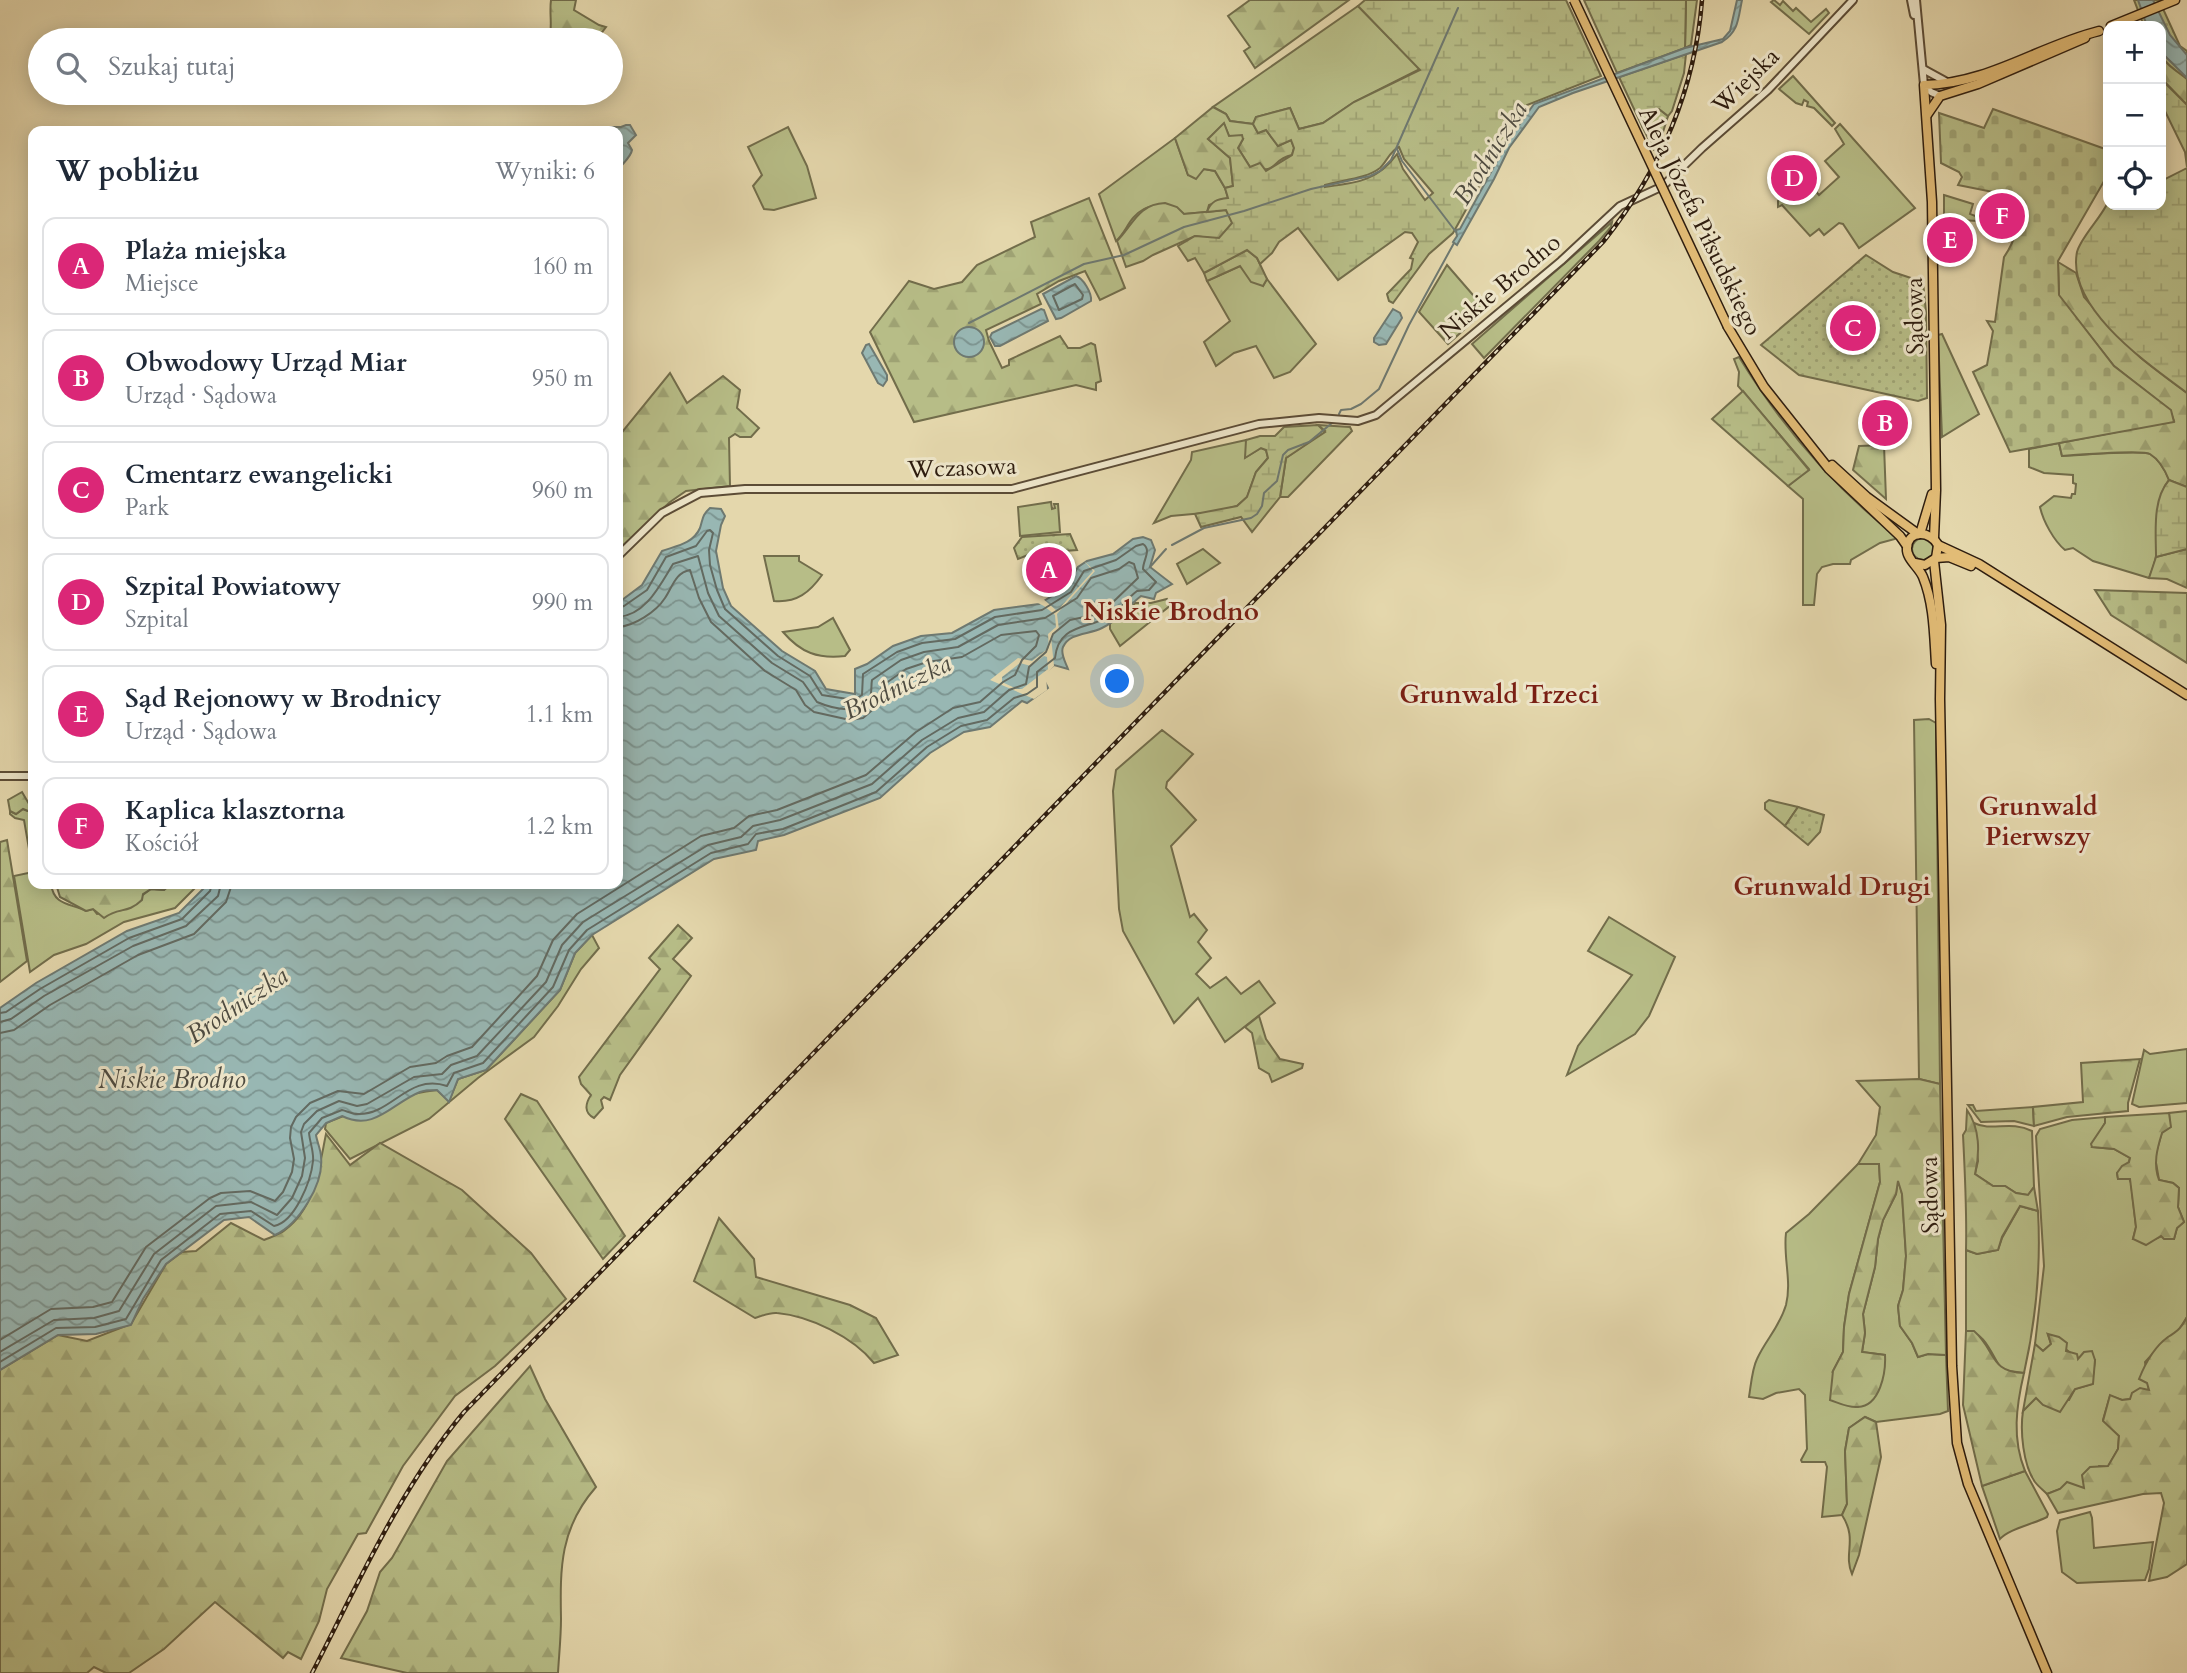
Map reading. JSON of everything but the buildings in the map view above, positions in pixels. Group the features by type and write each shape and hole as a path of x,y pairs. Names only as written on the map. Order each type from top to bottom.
{"main road":[{"name":"Aleja Józefa Piłsudskiego","path":"1574,0 1728,327 1764,387 1829,469 1900,536 1907,546"},
{"path":"2125,21 2171,2"},
{"path":"1927,115 1940,96 2076,37 2103,30"},
{"path":"1924,85 1960,82 1993,75"},
{"name":"Sądowa","path":"1924,85 1933,213 1936,541"},
{"name":"Aleja Józefa Piłsudskiego","path":"1811,447 1867,497 1919,534"},
{"name":"Sądowa","path":"1919,534 1929,509 1936,474"},
{"path":"1993,574 1949,557 1935,559 1925,565 1915,563 1909,558 1907,546 1911,539 1919,534 1936,541 1979,564 2187,695"},
{"path":"1935,559 1936,541"},
{"name":"Sądowa","path":"1935,559 1941,625 1940,699 1955,1424 1961,1462 1977,1509 2047,1673"},
{"name":"Sądowa","path":"1915,563 1931,600 1940,699"}],"street":[{"name":"Wiejska","path":"1663,186 1764,94 1853,0"},
{"name":"Sądowa","path":"1911,0 1924,85"},
{"name":"Sądowa","path":"1916,0 1918,33"},
{"path":"1923,69 1943,81 1960,82"},
{"path":"1924,85 1940,96"},
{"name":"Niskie Brodno","path":"1363,420 1383,410 1561,261 1620,206 1663,186"},
{"name":"Wczasowa","path":"623,550 662,513 700,493 745,489 1012,489 1259,424 1302,418 1363,420"},
{"path":"0,776 28,776"}],"green space":[{"path":"551,0 576,0 574,10 606,27 605,28 551,28"},
{"path":"1250,0 1349,0 1255,68 1244,51 1250,47 1228,16"},
{"path":"1365,0 1566,0 1601,76 1527,105 1453,233 1429,254 1393,303 1389,301 1387,294 1411,269 1413,259 1410,258 1418,242 1412,233 1405,232 1338,280 1298,228 1279,242 1260,264 1247,250 1204,273 1195,258 1188,261 1178,246 1195,236 1219,238 1232,223 1226,210 1207,212 1215,201 1228,198 1225,188 1233,186 1230,158 1208,139 1224,123 1229,136 1242,135 1243,139 1238,148 1250,167 1260,163 1266,171 1292,155 1294,148 1291,140 1278,146 1266,130 1258,133 1253,124 1256,117 1290,108 1299,129 1323,123 1354,102 1420,70 1358,6","holes":["1399,147 1404,159 1433,193 1425,200 1403,169 1397,154 1382,170 1366,179 1325,187 1374,172"]},
{"path":"1584,0 1686,0 1685,48 1617,73"},
{"path":"1686,0 1697,0 1691,45 1685,48"},
{"path":"1774,0 1780,5 1783,1 1793,11 1796,8 1811,22 1826,9 1829,13 1809,34 1771,2"},
{"path":"2134,0 2159,0 2180,46 2187,51 2187,79 2166,62 2166,21 2142,21"},
{"path":"1358,6 1420,69 1354,102 1323,123 1299,129 1290,108 1256,117 1253,124 1230,121 1226,114 1213,107"},
{"path":"1686,54 1684,73 1672,111 1668,116 1659,109 1646,119 1642,126 1619,77"},
{"path":"2166,58 2187,79 2187,105 2166,83"},
{"path":"1793,76 1835,123 1832,126 1814,108 1807,106 1808,102 1804,100 1802,105 1796,103 1779,89"},
{"path":"2166,84 2187,105 2187,167 2185,152 2166,113"},
{"path":"1213,107 1226,114 1230,121 1253,124 1258,133 1266,130 1278,146 1291,140 1294,148 1292,155 1270,168 1250,167 1238,148 1243,139 1229,136 1224,124 1208,139 1230,158 1233,186 1225,188 1215,171 1204,169 1196,179 1188,175 1175,138"},
{"path":"1659,109 1668,116 1657,151 1642,126 1646,119"},
{"path":"1993,109 2103,148 2103,183 2058,261 2059,295 2114,366 2171,410 2174,422 2010,452 1973,372 1987,365 1993,331 1987,321 1995,322 2004,257 2016,230 2020,201 2003,194 1958,185 1962,177 1959,172 1941,163 1939,113 1984,128"},
{"path":"1840,124 1915,208 1859,248 1843,224 1839,223 1824,235 1819,229 1810,236 1782,205 1778,207 1778,201 1803,177 1819,195 1839,177 1825,161 1844,144 1835,129"},
{"path":"788,127 807,166 816,198 774,210 764,209 753,186 762,175 748,147"},
{"path":"1175,138 1188,175 1204,169 1215,171 1228,198 1209,205 1207,212 1184,214 1165,205 1151,206 1133,218 1116,241 1099,194"},
{"path":"2187,168 2187,393 2113,333 2084,294 2077,273 2079,246 2103,210 2166,210 2166,178"},
{"path":"1944,195 1973,204 1970,214 1978,217 1977,221 1944,219"},
{"path":"1089,198 1125,288 1100,300 1085,271 1059,281 1037,294 1041,304 986,330 1002,368 1009,365 1009,360 1060,336 1068,348 1080,348 1091,343 1095,345 1101,381 1096,383 1096,390 1076,385 914,422 870,332 909,281 934,289 962,282 977,265 1035,237 1031,222"},
{"path":"1165,203 1177,207 1184,214 1226,210 1233,223 1219,239 1195,236 1126,267 1117,241 1142,211"},
{"path":"1612,222 1599,241 1484,358 1472,344"},
{"path":"1247,250 1257,258 1267,279 1263,286 1251,282 1240,266 1207,281 1204,273"},
{"path":"1866,255 1893,272 1923,282 1927,398 1918,401 1799,375 1761,345"},
{"path":"2058,262 2076,273 2084,297 2111,328 2141,358 2187,393 2187,487 2169,480 2157,459 2150,454 2062,456 2059,443 2174,421 2170,410 2114,366 2059,296"},
{"path":"1447,265 1486,310 1448,344 1419,312"},
{"path":"1240,266 1263,286 1267,279 1316,344 1290,372 1274,378 1256,346 1234,353 1216,366 1204,342 1230,321 1207,281"},
{"path":"1942,334 1979,414 1942,437 1938,335"},
{"path":"1739,357 1772,407 1810,454 1851,497 1896,536 1895,539 1880,543 1851,560 1850,564 1822,567 1817,574 1814,605 1803,605 1803,499 1788,486 1809,469 1738,386 1739,372 1734,359"},
{"path":"670,373 687,403 723,376 740,390 737,408 759,428 751,437 735,434 729,438 730,486 686,491 670,502 623,545 623,431"},
{"path":"1743,391 1809,470 1788,486 1712,419"},
{"path":"1318,425 1350,427 1352,431 1288,497 1280,497 1286,458 1325,431"},
{"path":"1318,425 1325,432 1286,458 1280,497 1252,532 1241,517 1201,527 1195,514 1237,506 1247,497 1256,472 1268,458 1266,450 1261,448 1245,458 1246,440 1275,436 1284,427"},
{"path":"1246,440 1246,457 1261,448 1266,450 1268,458 1256,472 1247,497 1237,506 1215,512 1171,516 1154,523 1191,460 1192,452"},
{"path":"2059,443 2062,456 2145,453 2154,456 2162,466 2169,480 2158,507 2156,556 2149,578 2093,561 2073,548 2065,550 2053,536 2040,507 2054,496 2071,498 2072,494 2075,494 2076,484 2073,483 2073,475 2044,473 2029,467 2029,449"},
{"path":"1884,445 1886,499 1853,470 1859,446"},
{"path":"2169,480 2187,487 2187,549 2156,557 2157,507"},
{"path":"1051,502 1052,509 1055,508 1054,504 1058,504 1060,532 1020,536 1018,507"},
{"path":"1070,534 1077,550 1033,553 1018,559 1014,548 1022,537"},
{"path":"1923,538 1931,541 1934,549 1931,557 1923,560 1915,557 1912,549 1915,541"},
{"path":"1203,549 1220,563 1187,584 1177,564"},
{"path":"2187,549 2187,588 2167,579 2149,578 2156,557"},
{"path":"764,556 799,556 799,561 822,575 813,587 802,595 790,600 774,601"},
{"path":"2095,590 2187,593 2187,663 2111,615"},
{"path":"1167,599 1171,605 1120,646 1110,629 1110,623 1125,616 1135,603"},
{"path":"833,618 850,650 845,656 818,655 803,650 783,632 818,627"},
{"path":"1929,719 1936,723 1940,1084 1919,1079 1914,720"},
{"path":"1162,730 1193,754 1167,782 1166,788 1196,820 1171,846 1190,917 1194,914 1207,930 1198,942 1211,958 1196,974 1210,988 1226,977 1241,994 1259,981 1275,1003 1225,1042 1198,998 1174,1023 1123,931 1119,909 1113,791 1116,770"},
{"path":"22,792 28,802 28,811 23,809 16,814 10,811 8,800"},
{"path":"1769,800 1798,807 1785,826 1765,809 1765,803"},
{"path":"1798,807 1824,815 1820,832 1808,845 1785,826"},
{"path":"23,809 28,811 28,843 24,820 15,818 10,811 16,814"},
{"path":"7,840 27,961 0,982 0,842"},
{"path":"28,873 28,889 52,889 55,896 64,903 86,911 93,909 97,914 122,910 151,889 194,889 175,908 124,922 86,944 54,955 30,972 14,876"},
{"path":"58,889 151,889 143,894 142,900 136,905 104,918 93,909 86,911 60,897"},
{"path":"1609,917 1675,957 1649,1016 1635,1034 1567,1075 1578,1046 1632,975 1588,951"},
{"path":"678,925 692,938 673,959 691,976 620,1075 610,1100 604,1097 601,1100 603,1108 594,1118 588,1114 586,1108 591,1095 581,1084 579,1077 660,969 649,958"},
{"path":"592,935 599,948 581,969 558,1006 534,1037 478,1078 429,1119 350,1159 325,1129 326,1123 366,1107 409,1095 437,1090 449,1101 458,1079 486,1070 560,990 575,953"},
{"path":"1259,1016 1266,1039 1280,1059 1303,1064 1302,1068 1272,1082 1269,1074 1259,1068 1252,1033 1245,1027"},
{"path":"2187,1049 2187,1103 2139,1107 2132,1104 2144,1050 2150,1054"},
{"path":"2140,1059 2128,1111 2067,1117 2034,1126 2033,1107 2083,1102 2081,1063"},
{"path":"1919,1079 1940,1084 1946,1355 1928,1354 1918,1357 1900,1326 1898,1306 1903,1290 1906,1256 1902,1194 1898,1181 1896,1194 1883,1220 1878,1239 1875,1267 1863,1314 1865,1333 1862,1352 1885,1355 1883,1379 1872,1401 1858,1407 1847,1406 1830,1400 1833,1371 1843,1352 1849,1294 1880,1182 1879,1164 1858,1164 1876,1135 1880,1107 1857,1081"},
{"path":"521,1094 537,1101 625,1236 603,1259 505,1119"},
{"path":"1968,1105 1973,1105 1976,1111 2033,1107 2034,1126 2014,1121 1981,1122"},
{"path":"1967,1110 1978,1141 1975,1174 1993,1186 2005,1186 2016,1193 2028,1195 2034,1187 2038,1211 2020,1206 2002,1237 1998,1250 1977,1254 1966,1250 1963,1135 1966,1130"},
{"path":"2187,1111 2187,1317 2177,1333 2167,1338 2145,1362 2149,1390 2133,1393 2131,1399 2122,1400 2110,1396 2103,1420 2119,1435 2118,1449 2108,1467 2099,1466 2085,1488 2060,1489 2047,1494 2035,1482 2025,1457 2022,1438 2023,1411 2036,1397 2069,1400 2075,1389 2092,1384 2095,1360 2078,1359 2048,1335 2051,1344 2043,1351 2035,1344 2044,1266 2036,1136 2040,1129 2072,1120 2105,1117 2105,1123 2092,1147 2114,1149 2130,1158 2117,1173 2118,1179 2129,1178 2131,1183 2136,1227 2133,1239 2155,1239 2162,1236 2165,1239 2174,1239 2177,1228 2184,1222 2178,1207 2179,1188 2173,1183 2159,1180 2155,1157 2162,1132 2170,1127 2169,1113"},
{"path":"2169,1113 2171,1127 2162,1133 2156,1168 2159,1180 2173,1183 2179,1188 2178,1207 2184,1222 2177,1228 2174,1239 2164,1239 2161,1236 2146,1245 2133,1239 2136,1227 2130,1179 2118,1179 2117,1173 2130,1158 2114,1149 2092,1147 2091,1144 2105,1123 2105,1117"},
{"path":"1974,1123 2016,1126 2032,1131 2034,1187 2028,1195 2016,1193 2005,1186 1993,1186 1975,1174 1978,1161"},
{"path":"326,1134 350,1165 380,1143 462,1190 531,1253 566,1299 495,1366 455,1396 403,1466 366,1533 358,1534 327,1589 319,1621 301,1659 288,1652 283,1658 215,1602 164,1649 129,1673 106,1673 94,1667 87,1673 0,1673 0,1370 58,1335 87,1341 131,1324 166,1264 182,1252 196,1251 231,1223 264,1240 283,1232 295,1221 309,1199 318,1174"},
{"path":"1858,1164 1879,1164 1880,1182 1849,1294 1843,1352 1833,1371 1885,1355 1862,1352 1865,1333 1863,1314 1875,1267 1878,1239 1883,1220 1896,1194 1898,1178 1902,1194 1906,1256 1903,1290 1898,1306 1900,1326 1918,1357 1928,1354 1946,1355 1948,1411 1876,1422 1865,1417 1849,1428 1845,1451 1847,1504 1842,1515 1822,1517 1827,1467 1825,1462 1801,1460 1807,1449 1805,1395 1799,1389 1776,1393 1763,1399 1749,1397 1755,1363 1786,1305 1786,1233 1809,1214"},
{"path":"2020,1206 2038,1211 2039,1231 2037,1292 2024,1373 2002,1370 1983,1340 1973,1332 1966,1331 1966,1250 1977,1254 1998,1250"},
{"path":"719,1218 754,1259 756,1277 850,1305 876,1318 898,1355 874,1363 855,1345 817,1323 777,1313 755,1318 694,1281"},
{"path":"2187,1317 2187,1564 2167,1577 2149,1581 2164,1503 2161,1493 2143,1494 2058,1513 2047,1494 2060,1489 2067,1482 2084,1488 2082,1475 2090,1467 2108,1466 2118,1449 2119,1436 2103,1421 2110,1395 2122,1400 2130,1399 2132,1393 2140,1388 2149,1390 2147,1383 2139,1379 2150,1356 2163,1341 2179,1329"},
{"path":"1966,1331 1974,1331 1994,1359 2005,1369 2024,1373 2019,1398 2017,1435 2025,1471 1982,1486 1963,1405"},
{"path":"2048,1334 2067,1343 2066,1351 2077,1354 2078,1359 2084,1352 2092,1351 2095,1360 2093,1384 2075,1389 2060,1412 2043,1405 2036,1398 2023,1411 2035,1344 2043,1351 2051,1344"},
{"path":"530,1366 545,1399 596,1487 575,1518 565,1549 561,1582 558,1673 407,1673 341,1658 367,1611 380,1572 392,1558 447,1461"},
{"path":"1865,1417 1876,1422 1881,1457 1859,1555 1852,1574 1849,1532 1842,1515 1847,1504 1845,1451 1849,1428"},
{"path":"2025,1471 2048,1514 2047,1517 2009,1532 2000,1539 1982,1486"},
{"path":"2090,1512 2094,1548 2153,1542 2145,1580 2077,1583 2062,1572 2057,1531 2060,1520"}],"water":[{"path":"1737,0 1742,0 1737,24 1722,42 1539,107 1509,148 1457,245 1453,242 1457,236 1456,230 1460,229 1509,139 1534,104 1685,48 1723,39 1730,31"},
{"path":"2138,0 2153,0 2163,21 2145,21"},
{"path":"2166,27 2187,55 2187,78 2166,57"},
{"path":"630,125 636,135 628,143 632,150 623,164 623,126"},
{"path":"1076,276 1086,286 1091,301 1056,319 1043,294"},
{"path":"1041,309 1048,321 1000,346 995,346 990,337 992,333"},
{"path":"1393,309 1400,313 1402,318 1386,344 1379,345 1374,342 1374,338"},
{"path":"969,327 980,331 984,342 980,353 969,357 958,353 954,342 958,331"},
{"path":"869,344 887,375 883,386 878,383 862,353"},
{"name":"Niskie Brodno","path":"710,508 721,509 725,516 716,551 723,588 731,606 782,651 815,671 826,689 855,694 855,669 893,646 921,636 952,633 994,610 1039,604 1066,587 1078,567 1087,561 1113,554 1133,539 1143,537 1151,540 1155,550 1150,567 1172,584 1156,593 1154,599 1141,596 1108,625 1070,639 1062,650 1068,669 1054,665 1042,676 1048,688 1027,703 1022,701 990,727 964,732 930,753 880,798 784,835 758,841 756,850 714,859 592,935 575,953 560,990 486,1070 458,1079 449,1102 437,1090 426,1090 374,1118 364,1121 342,1116 326,1123 316,1135 321,1168 314,1191 301,1213 284,1230 275,1235 249,1217 224,1220 166,1264 143,1299 131,1325 96,1334 58,1335 0,1370 0,1008 36,983 127,931 179,913 203,889 623,889 623,599 642,585 662,551 693,538"}],"pier":[{"path":"1084,561 1095,571 1057,614 1059,630 1051,637 1054,666 1046,675 1047,690 1034,699 990,680 1018,658 1032,661 1049,648 1048,634 1056,627 1055,615 1036,602 1042,598 1057,611 1093,571","holes":["1044,656 1047,657 1048,669 1022,689 1002,682 1002,677 1020,663 1031,666"]}],"waterway":[{"path":"969,323 1084,264 1124,255 1184,227 1380,171 1391,160 1458,8"},
{"path":"1397,149 1402,161 1456,232"},
{"name":"Brodniczka","path":"1339,414 1341,410 1361,404 1379,389 1409,325 1454,243"},
{"name":"Brodniczka","path":"1172,545 1204,528 1251,518 1257,514 1262,506 1264,493 1277,481 1283,455 1288,450 1309,442 1332,423"},
{"name":"Brodniczka","path":"1150,567 1166,549"}],"railway":[{"path":"312,1673 399,1505 464,1412 1603,242 1641,187 1671,128 1691,66 1702,0"}],"place":[{"name":"Szpital Powiatowy","path":"1794,178"},
{"name":"Kaplica klasztorna","path":"2002,216"},
{"name":"Sąd Rejonowy w Brodnicy","path":"1950,240"},
{"name":"Cmentarz ewangelicki","path":"1853,328"},
{"name":"Obwodowy Urząd Miar","path":"1885,423"},
{"name":"Plaża miejska","path":"1049,570"}],"district":[{"name":"Niskie Brodno","path":"1171,611"},
{"name":"Grunwald Trzeci","path":"1499,694"},
{"name":"Grunwald Pierwszy","path":"2038,821"},
{"name":"Grunwald Drugi","path":"1832,886"}]}
